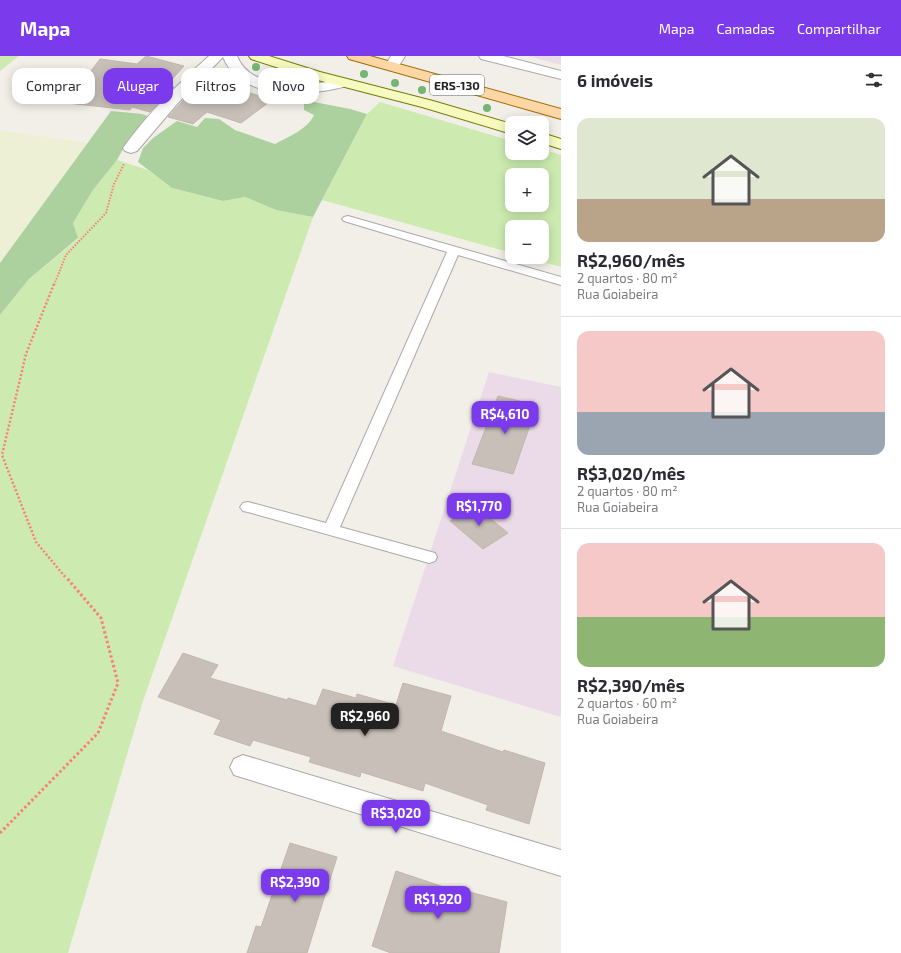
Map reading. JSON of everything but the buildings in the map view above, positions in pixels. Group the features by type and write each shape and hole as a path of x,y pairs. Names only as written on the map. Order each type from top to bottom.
{"main road":[{"path":"256,56 285,67 416,101 505,128"},
{"name":"ERS-130","path":"354,56 395,61 561,114"},
{"path":"549,140 561,144"}],"street":[{"path":"131,148 164,107 186,84 217,56"},
{"path":"230,56 230,60 238,72 256,82 284,88 314,88 342,83"},
{"path":"486,56 561,75"},
{"path":"243,767 561,863"}],"lane":[{"path":"348,219 561,281"},
{"path":"332,530 454,249"},
{"path":"248,507 429,557"}],"path":[{"path":"0,833 98,733 118,683 101,618 36,542 1,457 26,354 66,255 106,213 114,184 131,148"}],"shaded area":[{"path":"528,56 561,56 561,65"},
{"path":"489,372 561,387 561,717 393,666"}],"green space":[{"path":"0,56 19,56 0,71"},
{"path":"380,102 505,139 505,160 549,160 549,151 561,155 561,267 549,264 549,220 505,220 505,251 322,200 367,114"},
{"path":"319,103 367,114 313,217 276,210 245,197 223,201 172,188 138,162 143,148 153,138 177,121 197,127 205,118 219,119 235,130 275,144 297,132 311,120 314,115 304,110 304,104"},
{"path":"111,111 142,114 153,118 129,138 117,160 93,190 73,223 78,238 29,279 0,315 0,263"},
{"path":"0,130 88,143 0,263"},
{"path":"117,160 148,170 172,188 223,201 245,197 276,210 313,217 143,701 68,953 0,953 0,315 29,279 78,239 73,223 93,190"}]}
